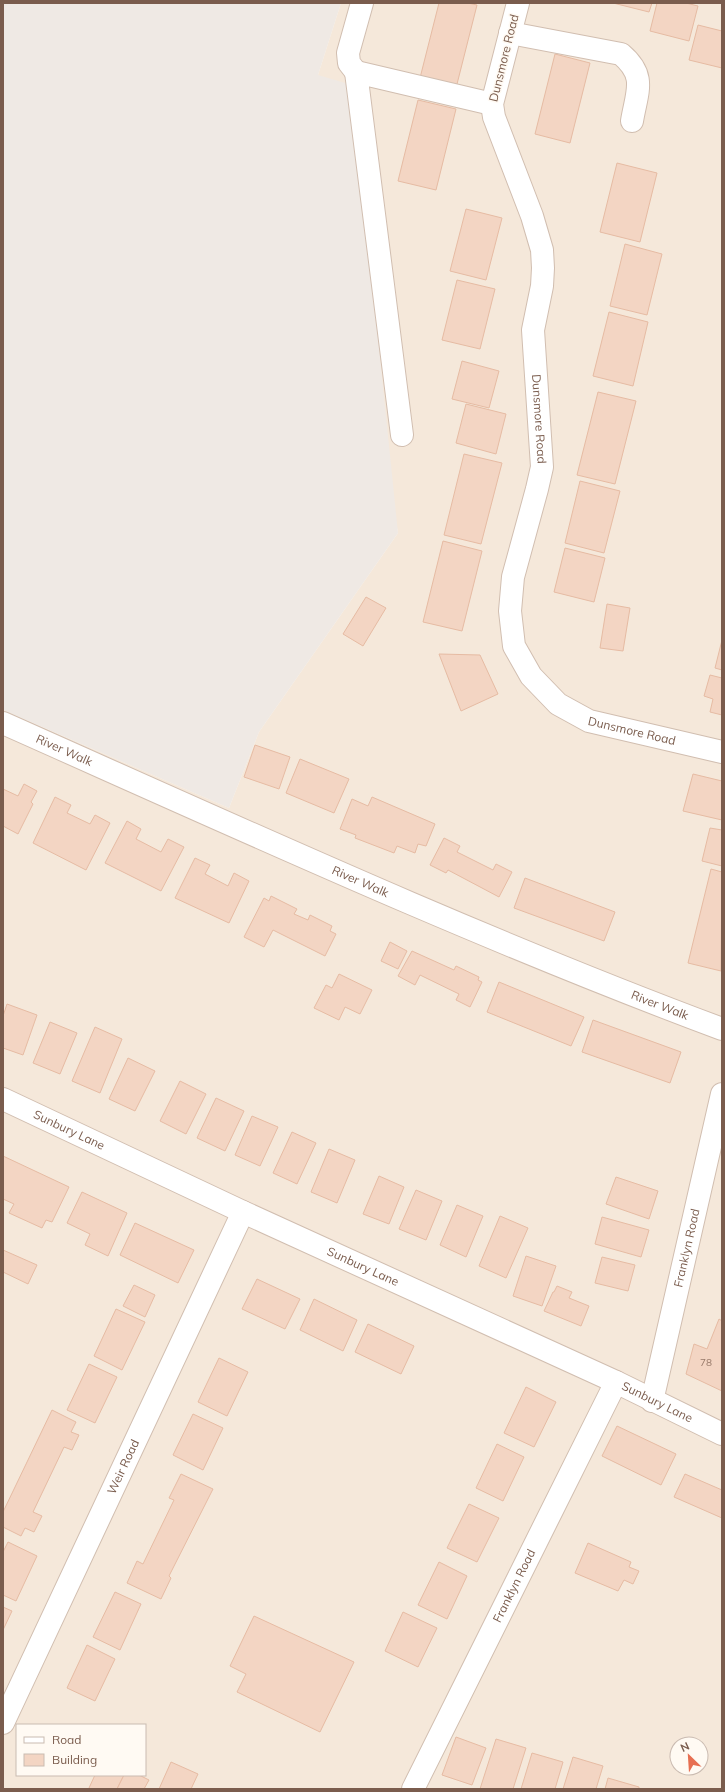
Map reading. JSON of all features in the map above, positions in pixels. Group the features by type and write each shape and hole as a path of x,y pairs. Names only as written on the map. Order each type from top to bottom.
{"street":[{"path":"362,3 348,53 349,64 356,72 402,435"},
{"name":"Dunsmore Road","path":"518,3 492,104 494,117 532,216 542,250 544,268 533,330 542,467 513,577 510,611 514,646 531,676 558,704 589,721 722,752"},
{"path":"510,33 621,54 632,63 639,79 632,120"},
{"path":"356,72 492,104"},
{"name":"River Walk","path":"3,723 319,864 528,953 629,994 722,1029"},
{"name":"Franklyn Road","path":"652,1401 722,1094"},
{"name":"Sunbury Lane","path":"3,1099 244,1212 616,1382 652,1401 722,1434"},
{"name":"Weir Road","path":"3,1723 244,1212"},
{"name":"Franklyn Road","path":"413,1789 616,1382"}],"shaded area":[{"path":"3,3 341,3 318,75 352,85 398,533 259,732 229,808 3,710"},
{"path":"341,3 722,3 722,1789 3,1789 3,710 229,808 259,732 398,533 318,75"}],"building":[{"path":"439,3 468,3 477,5 456,88 420,78"},
{"path":"613,3 652,3 649,12"},
{"path":"657,3 686,3 698,6 689,41 650,31"},
{"path":"698,25 722,31 722,68 689,60"},
{"path":"555,54 590,63 570,143 535,134"},
{"path":"418,100 456,109 436,190 398,181"},
{"path":"617,163 657,173 640,242 600,232"},
{"path":"466,209 502,218 486,280 450,271"},
{"path":"625,244 662,254 647,315 610,306"},
{"path":"457,280 495,289 480,349 442,340"},
{"path":"609,312 648,322 633,386 593,376"},
{"path":"462,361 499,371 489,408 452,399"},
{"path":"598,392 636,401 615,484 577,475"},
{"path":"466,404 506,414 496,454 456,443"},
{"path":"464,454 502,463 481,544 444,535"},
{"path":"580,481 620,491 604,553 565,543"},
{"path":"443,541 482,551 462,631 423,622"},
{"path":"565,548 605,558 594,602 554,592"},
{"path":"366,597 386,608 363,646 343,634"},
{"path":"607,604 630,608 623,651 600,648"},
{"path":"722,640 722,670 715,668"},
{"path":"439,654 480,655 498,694 461,711"},
{"path":"710,675 722,678 722,715 710,712 713,699 704,696"},
{"path":"255,745 290,757 279,789 244,777"},
{"path":"300,759 349,779 334,813 286,793"},
{"path":"693,774 722,781 722,820 683,811"},
{"path":"24,784 37,791 31,802 33,804 18,834 3,826 3,789 18,796"},
{"path":"55,797 71,805 67,813 90,824 95,815 110,823 86,870 33,843"},
{"path":"372,797 435,824 426,846 418,844 415,853 397,846 394,853 355,838 356,835 340,829 352,799 368,806"},
{"path":"127,821 141,829 136,839 161,852 168,839 184,847 161,891 105,863"},
{"path":"710,828 722,830 722,866 702,861"},
{"path":"444,838 460,846 457,852 493,870 496,864 512,872 499,897 448,870 446,873 430,865"},
{"path":"195,858 210,865 205,874 228,886 234,873 249,881 229,923 175,898"},
{"path":"711,869 722,872 721,971 688,963"},
{"path":"525,878 615,912 604,941 514,908"},
{"path":"271,896 297,909 294,914 308,920 310,915 332,926 330,931 336,934 325,956 273,930 264,947 244,937 264,898 269,901"},
{"path":"390,942 407,951 398,969 381,961"},
{"path":"412,951 454,970 456,966 479,977 478,980 482,982 470,1007 456,1000 459,994 420,975 415,985 398,976"},
{"path":"339,974 372,990 360,1014 345,1007 339,1020 314,1008 326,985 332,988"},
{"path":"499,982 584,1017 571,1046 487,1012"},
{"path":"7,1004 37,1015 23,1055 3,1048 3,1016"},
{"path":"593,1020 681,1052 670,1083 582,1052"},
{"path":"50,1022 77,1033 60,1074 33,1063"},
{"path":"95,1027 122,1039 100,1093 72,1081"},
{"path":"128,1058 155,1071 135,1111 109,1099"},
{"path":"180,1081 206,1094 186,1134 160,1121"},
{"path":"216,1098 244,1111 225,1151 197,1138"},
{"path":"252,1116 278,1127 260,1166 235,1155"},
{"path":"292,1132 316,1143 297,1184 273,1173"},
{"path":"329,1149 355,1160 337,1203 311,1192"},
{"path":"3,1156 69,1187 52,1222 46,1220 42,1228 9,1213 14,1204 3,1199"},
{"path":"379,1176 404,1187 389,1224 363,1214"},
{"path":"616,1177 658,1191 649,1219 606,1204"},
{"path":"416,1190 442,1201 426,1240 399,1229"},
{"path":"82,1192 127,1213 108,1256 85,1245 90,1234 67,1223"},
{"path":"457,1205 483,1216 466,1257 440,1245"},
{"path":"500,1216 528,1228 506,1278 479,1266"},
{"path":"602,1217 649,1230 641,1257 595,1244"},
{"path":"135,1223 194,1250 178,1283 120,1255"},
{"path":"3,1250 37,1265 28,1284 3,1272"},
{"path":"526,1256 556,1266 542,1306 513,1296"},
{"path":"602,1257 635,1265 628,1291 595,1283"},
{"path":"257,1279 300,1299 285,1329 242,1309"},
{"path":"134,1285 155,1295 145,1317 123,1306"},
{"path":"557,1286 572,1292 569,1298 589,1306 581,1326 544,1311"},
{"path":"314,1299 357,1320 343,1351 300,1330"},
{"path":"116,1309 145,1322 122,1370 94,1356"},
{"path":"719,1319 722,1321 722,1391 686,1374 694,1344 707,1349"},
{"path":"368,1324 414,1346 401,1374 355,1352"},
{"path":"219,1358 248,1372 227,1416 198,1402"},
{"path":"89,1364 117,1377 95,1423 67,1410"},
{"path":"526,1387 556,1402 534,1447 504,1433"},
{"path":"52,1410 76,1422 71,1432 79,1435 72,1450 64,1447 33,1512 42,1516 34,1532 25,1528 21,1536 3,1527 3,1512"},
{"path":"193,1414 223,1428 203,1470 173,1455"},
{"path":"617,1426 676,1454 661,1485 602,1456"},
{"path":"497,1444 524,1457 503,1501 476,1488"},
{"path":"181,1474 213,1489 169,1576 171,1578 161,1599 127,1583 137,1561 143,1564 174,1500 169,1498"},
{"path":"685,1474 722,1490 722,1518 674,1497"},
{"path":"469,1504 499,1518 477,1562 447,1548"},
{"path":"8,1542 37,1556 16,1601 3,1595 3,1552"},
{"path":"588,1543 631,1562 629,1567 639,1571 633,1584 624,1580 618,1591 575,1573"},
{"path":"439,1562 467,1576 447,1619 418,1605"},
{"path":"115,1592 141,1604 120,1650 93,1637"},
{"path":"3,1607 12,1611 3,1630"},
{"path":"403,1612 437,1628 418,1667 385,1651"},
{"path":"254,1616 354,1662 320,1732 237,1692 246,1674 230,1666"},
{"path":"87,1645 115,1659 95,1701 67,1688"},
{"path":"456,1737 486,1748 472,1785 442,1775"},
{"path":"496,1739 526,1748 513,1789 480,1789"},
{"path":"532,1753 563,1762 555,1789 521,1789"},
{"path":"573,1757 603,1766 596,1789 563,1789"},
{"path":"171,1762 198,1774 191,1789 159,1789"},
{"path":"95,1776 124,1776 117,1789 89,1788"},
{"path":"124,1776 141,1776 149,1780 144,1789 117,1789"},
{"path":"608,1778 639,1787 639,1789 605,1789"}]}
